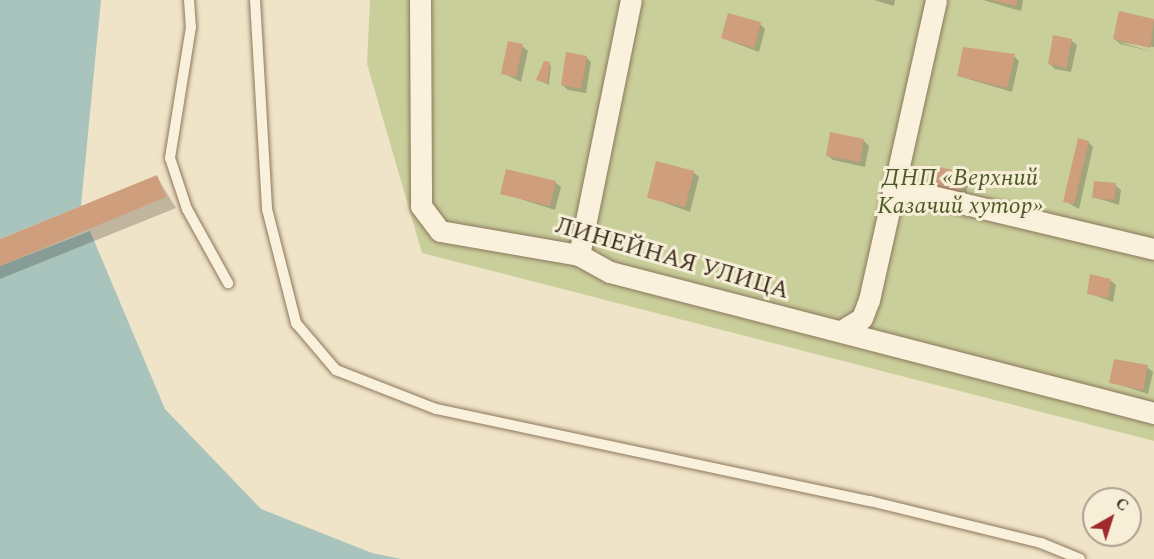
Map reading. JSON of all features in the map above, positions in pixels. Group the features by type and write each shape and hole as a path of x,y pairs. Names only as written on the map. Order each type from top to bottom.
{"street":[{"name":"ЛИНЕЙНАЯ УЛИЦА","path":"420,0 421,206 440,231 579,255 610,272 843,330 1154,413"},
{"path":"579,255 631,0"},
{"path":"843,330 862,318 869,300 898,188 936,0"},
{"path":"898,188 1154,249"}],"lane":[{"path":"189,0 191,27 170,158 187,209 228,283"},
{"path":"255,0 267,209 296,323 336,370 436,408 870,501 1041,543 1080,559"}],"green space":[{"name":"ДНП «Верхний Казачий хутор»","path":"370,0 1154,0 1154,441 422,253 367,64"}],"water":[{"path":"0,0 101,0 81,206 0,239"},
{"path":"90,231 165,409 261,509 372,553 401,559 0,559 0,266"}],"building":[{"path":"991,0 1017,0 1016,6"},
{"path":"1119,11 1154,19 1150,48 1113,39"},
{"path":"728,13 761,22 754,48 721,38"},
{"path":"1053,35 1072,39 1066,68 1048,64"},
{"path":"508,41 523,44 516,77 501,74"},
{"path":"963,47 1015,54 1007,88 957,76"},
{"path":"566,52 587,56 581,89 561,85"},
{"path":"544,61 550,62 547,83 536,80"},
{"path":"830,132 864,139 860,162 826,156"},
{"path":"1078,138 1089,141 1074,204 1063,202"},
{"path":"656,161 694,171 685,207 647,198"},
{"path":"932,165 965,173 960,194 927,186"},
{"path":"506,169 556,181 550,206 500,194"},
{"path":"157,175 166,197 0,266 0,239"},
{"path":"1094,181 1116,183 1114,200 1092,198"},
{"path":"1090,274 1111,279 1108,298 1087,294"},
{"path":"1114,359 1148,365 1143,390 1109,383"}]}
